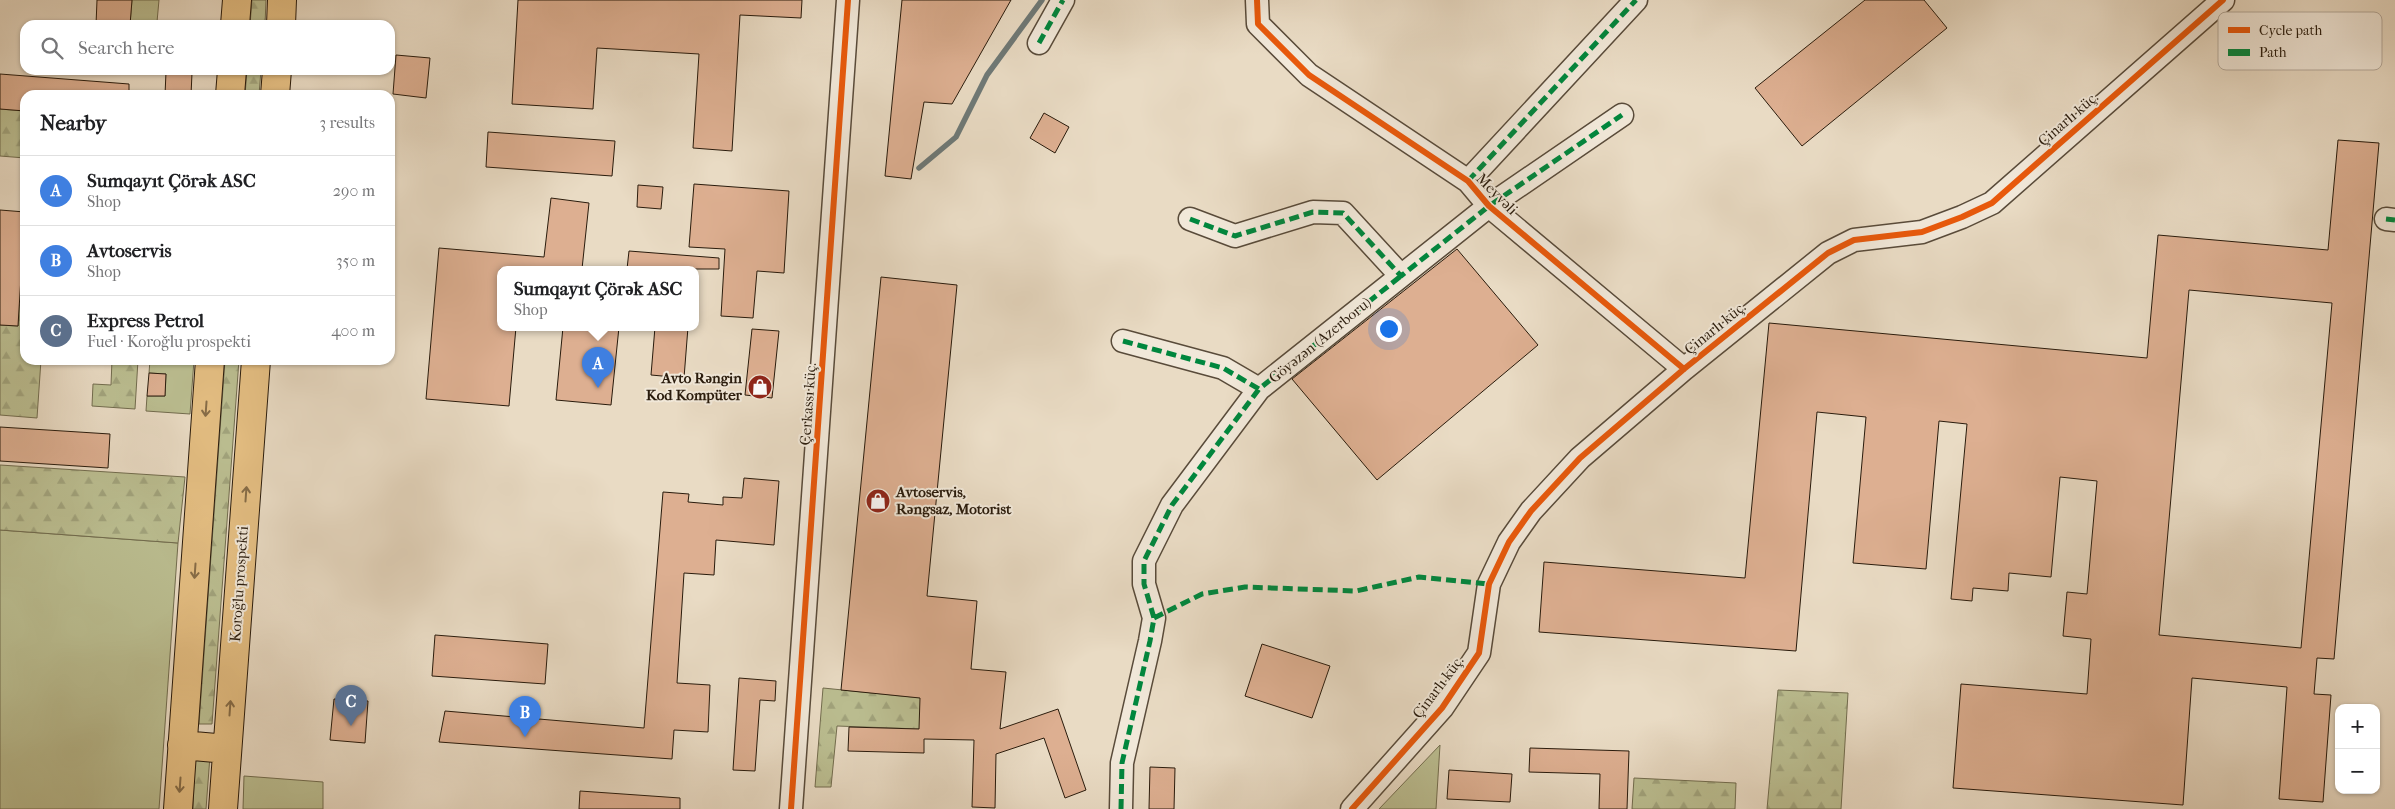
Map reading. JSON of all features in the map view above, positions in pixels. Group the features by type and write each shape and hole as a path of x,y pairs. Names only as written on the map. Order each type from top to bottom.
{"main road":[{"path":"235,20 237,0"},
{"path":"281,20 282,0"},
{"path":"230,90 232,75"},
{"path":"275,90 277,75"},
{"path":"178,809 210,365"},
{"name":"Koroğlu prospekti","path":"223,809 256,365"},
{"path":"182,745 227,749"}],"street":[{"name":"Çerkassı küç.","path":"791,809 848,0"},
{"path":"1039,43 1062,0"},
{"name":"Meyvəli","path":"1257,0 1258,24 1309,75 1468,181 1488,206 1684,369"},
{"path":"1468,181 1636,0"},
{"name":"Çinarlı küç.","path":"1352,809 1442,708 1478,653 1489,584 1509,542 1531,511 1580,458 1684,369 1828,253 1854,240 1922,232 1992,203 2223,0"},
{"name":"Göyəzən (Azerboru)","path":"1123,341 1223,368 1259,389 1488,206 1622,115"},
{"path":"1190,219 1235,236 1313,212 1342,213 1401,276"},
{"path":"1121,809 1122,763 1154,618 1144,584 1144,561 1172,505 1259,389"}],"green space":[{"path":"132,0 159,0 157,20 130,20"},
{"path":"252,0 266,0 265,20 250,20"},
{"path":"247,75 261,75 259,90 245,90"},
{"path":"0,109 20,111 20,158 0,156"},
{"path":"20,305 20,365 41,365 37,418 0,415 0,325 18,326"},
{"path":"112,365 138,365 135,409 92,406 93,384 111,385"},
{"path":"150,365 194,365 190,414 146,411 147,396 165,396 166,374 149,373"},
{"path":"225,365 239,365 212,724 199,724"},
{"path":"0,465 185,477 178,543 0,530"},
{"path":"0,530 178,543 159,809 0,809"},
{"path":"823,688 1002,706 997,717 919,729 837,726 831,787 815,787"},
{"path":"1778,690 1848,693 1841,809 1767,809"},
{"path":"1440,745 1436,809 1379,809"},
{"path":"195,754 210,756 206,809 193,809"},
{"path":"244,776 323,782 323,809 243,809"},
{"path":"1634,778 1736,783 1735,809 1632,809"}],"building":[{"path":"97,0 132,0 130,20 96,20"},
{"path":"518,0 802,0 801,18 740,15 732,151 693,148 699,54 597,48 593,109 512,104"},
{"path":"902,0 1011,0 952,104 924,102 911,179 885,176"},
{"path":"1865,0 1924,0 1947,28 1802,146 1755,88"},
{"path":"396,55 430,58 426,98 395,94 395,90 393,90"},
{"path":"0,74 129,84 129,90 20,90 20,111 0,109"},
{"path":"166,75 192,75 191,90 165,90"},
{"path":"1044,113 1069,127 1055,153 1030,138"},
{"path":"488,132 615,141 612,176 486,167"},
{"path":"2338,140 2379,143 2334,659 2317,658 2314,694 2331,695 2323,802 2279,799 2287,687 2192,678 2183,805 1953,788 1961,684 2087,694 2091,639 2063,636 2067,592 2087,594 2097,481 2060,477 2051,577 2009,573 2008,591 1973,588 1972,601 1951,599 1967,424 1939,421 1926,569 1853,563 1866,417 1817,412 1796,651 1539,632 1544,562 1745,578 1769,323 2147,358 2158,235 2328,250","holes":["2189,290 2332,303 2301,648 2159,635"]},
{"path":"694,184 789,191 784,273 757,271 753,318 721,316 725,249 689,247"},
{"path":"638,185 663,187 661,209 637,207"},
{"path":"551,198 589,203 582,266 497,266 497,331 516,331 509,406 426,399 439,248 544,257"},
{"path":"0,210 20,212 18,326 0,325"},
{"path":"1457,249 1538,345 1377,480 1292,379"},
{"path":"629,251 719,258 719,269 699,269 699,266 627,266"},
{"path":"881,277 957,285 927,596 977,601 971,669 1006,672 1000,729 1058,709 1086,790 1065,798 1044,738 996,754 995,808 972,807 974,740 924,739 924,753 848,751 849,727 919,729 920,698 841,690"},
{"path":"752,329 779,331 772,398 745,395"},
{"path":"563,331 619,331 611,405 556,400"},
{"path":"655,331 688,331 684,378 651,375"},
{"path":"149,373 166,374 165,396 147,396"},
{"path":"0,427 110,434 108,468 0,461"},
{"path":"744,478 779,481 774,545 716,540 714,575 684,573 677,683 710,685 708,732 674,730 672,759 439,742 445,711 644,728 663,492 689,494 688,502 723,505 723,497 742,498"},
{"path":"435,635 548,644 545,684 432,676"},
{"path":"1262,644 1330,666 1312,718 1245,696"},
{"path":"739,678 776,681 775,701 760,700 755,771 733,770"},
{"path":"334,699 368,701 365,743 330,740"},
{"path":"1530,748 1629,751 1627,809 1599,809 1600,774 1529,772"},
{"path":"1150,767 1175,768 1174,809 1149,809"},
{"path":"1449,770 1512,774 1510,802 1447,799"},
{"path":"580,791 680,798 680,809 579,809"}],"waterway":[{"path":"919,168 956,137 987,75 1042,0"}],"marked path":[{"path":"1039,43 1063,0"},
{"path":"1468,181 1636,0"},
{"path":"1190,219 1235,236 1313,212 1343,213 1401,276 1489,206 1622,115"},
{"path":"2386,219 2395,220"},
{"path":"1123,341 1223,368 1259,389 1401,276"},
{"path":"1121,809 1122,763 1154,618 1144,584 1144,561 1172,505 1259,389"},
{"path":"1154,618 1202,594 1245,587 1356,591 1419,577 1489,584"}],"cycle path":[{"path":"791,809 848,0"},
{"path":"1257,0 1258,24 1309,75 1468,181 1489,206 1684,369"},
{"path":"1352,809 1442,708 1479,653 1489,584 1509,542 1531,511 1580,458 1684,369 1828,253 1854,240 1922,232 1992,203 2223,0"}],"place":[{"name":"Avto Rəngin Kod Kompüter","path":"760,387"},
{"name":"Sumqayıt Çörək ASC","path":"598,388"},
{"name":"Avtoservis, Rəngsaz, Motorist","path":"878,501"},
{"name":"Express Petrol","path":"351,726"},
{"name":"Avtoservis","path":"525,737"}]}
